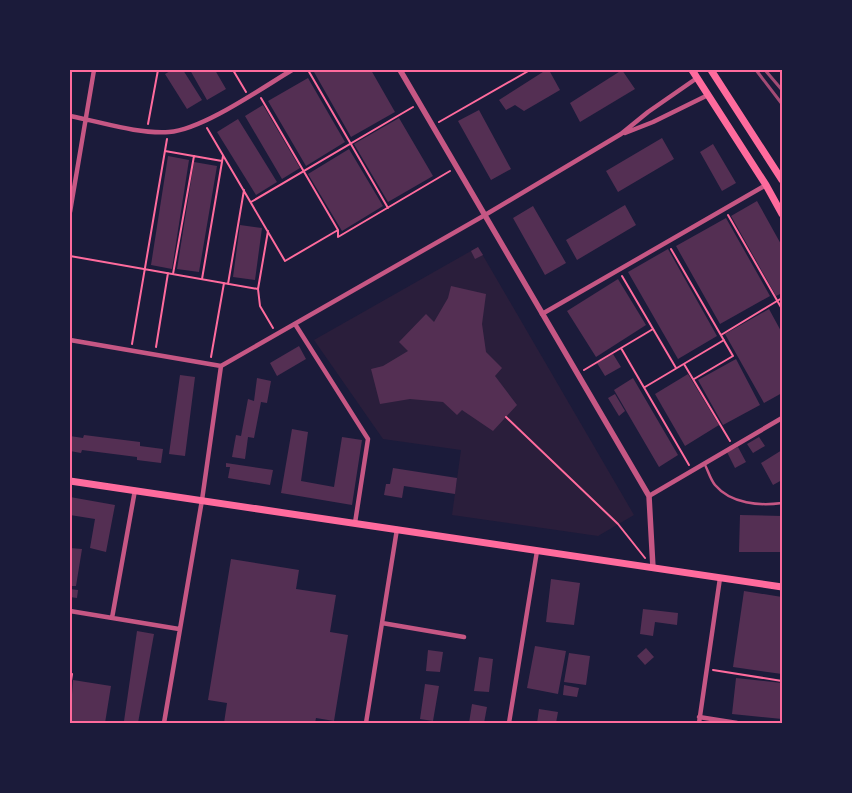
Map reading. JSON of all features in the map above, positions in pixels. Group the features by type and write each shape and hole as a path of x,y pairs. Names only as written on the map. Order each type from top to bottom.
{"main road":[{"path":"692,70 766,185 782,214"},
{"path":"711,70 782,180"},
{"path":"70,481 782,588"}],"street":[{"path":"70,212 94,70"},
{"path":"70,116 146,131 169,132 186,129 204,122 292,70"},
{"path":"400,70 649,496 653,568"},
{"path":"70,340 221,366 484,216 621,134 648,112 697,78"},
{"path":"621,134 653,122 708,95"},
{"path":"542,314 766,185"},
{"path":"295,324 368,439 356,523"},
{"path":"164,723 202,500 221,366"},
{"path":"649,496 782,418"},
{"path":"112,618 136,490"},
{"path":"366,723 397,530"},
{"path":"509,723 537,551"},
{"path":"698,723 720,578"},
{"path":"70,611 179,629"},
{"path":"382,623 464,637"},
{"path":"699,717 737,723"}],"lane":[{"path":"704,463 715,485 730,497 744,502 782,503"}],"path":[{"path":"146,131 158,70"},
{"path":"232,70 248,96"},
{"path":"308,70 388,208"},
{"path":"432,126 530,70"},
{"path":"257,91 338,230 338,237 457,167"},
{"path":"251,202 419,103"},
{"path":"204,122 285,261 338,230"},
{"path":"131,351 169,132"},
{"path":"165,152 222,161"},
{"path":"202,279 223,155"},
{"path":"173,274 194,156"},
{"path":"228,284 244,190"},
{"path":"725,208 782,309"},
{"path":"268,231 258,289 260,306 277,335"},
{"path":"666,242 733,356 694,379"},
{"path":"70,256 258,289"},
{"path":"618,270 676,368"},
{"path":"154,355 168,273"},
{"path":"210,364 224,283"},
{"path":"721,335 782,298"},
{"path":"577,374 653,329"},
{"path":"644,388 724,340"},
{"path":"620,348 692,470"},
{"path":"684,364 733,447"},
{"path":"506,417 618,524 653,568"},
{"path":"707,669 782,681"},
{"path":"70,687 72,674"}],"shaded area":[{"path":"478,247 634,515 598,536 452,515 461,450 383,439 314,340"}],"building":[{"path":"172,70 183,70 202,100 187,109 165,74"},
{"path":"190,70 215,70 226,89 207,100"},
{"path":"317,70 371,70 395,112 351,137 314,72"},
{"path":"546,70 549,70 560,90 524,111 515,105 506,110 499,100"},
{"path":"622,70 635,89 580,122 570,103"},
{"path":"308,78 345,142 306,166 268,101"},
{"path":"263,105 300,168 282,179 245,116"},
{"path":"479,110 511,169 491,180 458,121"},
{"path":"399,118 433,176 388,202 354,144"},
{"path":"238,119 277,182 256,195 217,132"},
{"path":"662,138 674,159 618,192 606,171"},
{"path":"713,144 736,183 722,191 700,152"},
{"path":"349,149 383,206 342,231 308,174"},
{"path":"168,156 189,160 172,269 151,265"},
{"path":"194,162 217,166 199,272 177,269"},
{"path":"757,201 782,246 782,293 776,296 731,216"},
{"path":"625,205 636,225 577,260 566,240"},
{"path":"533,206 566,263 545,275 513,218"},
{"path":"726,218 770,296 720,324 676,246"},
{"path":"240,225 262,228 255,280 233,277"},
{"path":"478,247 483,255 475,259 471,251"},
{"path":"668,249 717,336 678,359 628,272"},
{"path":"618,279 646,325 596,357 567,311"},
{"path":"451,286 486,294 482,324 486,352 502,368 495,376 517,405 493,431 462,410 457,415 443,402 410,399 380,404 371,369 383,366 408,351 399,342 426,314 434,322 448,298"},
{"path":"769,309 782,333 782,393 764,403 725,334"},
{"path":"299,346 306,359 277,376 270,363"},
{"path":"613,354 621,367 605,376 597,363"},
{"path":"736,359 760,405 723,425 698,380"},
{"path":"688,374 719,425 685,446 655,394"},
{"path":"180,375 195,377 185,456 169,454"},
{"path":"257,378 271,381 267,403 261,402 254,438 248,437 245,459 232,457 236,435 241,436 248,399 254,401"},
{"path":"633,378 678,455 659,467 614,390"},
{"path":"615,394 625,411 619,416 608,398"},
{"path":"292,429 308,432 301,481 334,487 342,437 362,440 352,505 281,493"},
{"path":"84,435 140,442 140,446 163,449 161,463 137,460 137,457 82,450 81,453 70,451 70,436 83,438"},
{"path":"759,437 765,446 753,453 747,444"},
{"path":"738,447 746,462 735,468 727,452"},
{"path":"782,450 782,480 773,485 761,463"},
{"path":"226,463 273,470 270,485 228,478 230,467 226,467"},
{"path":"393,468 457,478 455,494 404,486 402,498 384,495 386,484 390,484"},
{"path":"70,497 115,505 106,552 90,548 95,519 70,515"},
{"path":"740,515 782,516 782,552 739,552"},
{"path":"70,548 82,549 76,586 70,586"},
{"path":"231,559 299,570 296,589 336,595 330,632 348,635 334,721 316,718 315,723 224,723 227,703 208,700"},
{"path":"551,579 580,583 574,625 546,622"},
{"path":"70,589 78,590 77,598 70,597"},
{"path":"744,591 782,597 782,674 733,667"},
{"path":"643,609 678,613 677,625 655,622 653,636 640,634"},
{"path":"137,631 154,634 138,723 134,723 124,721"},
{"path":"535,646 566,651 558,694 527,688"},
{"path":"646,648 654,657 645,665 637,656"},
{"path":"428,650 443,652 440,672 426,671"},
{"path":"569,653 590,656 586,685 564,682"},
{"path":"479,657 493,659 489,692 474,691"},
{"path":"736,678 782,683 782,719 732,714"},
{"path":"73,680 111,686 105,723 70,723"},
{"path":"425,684 439,686 433,721 420,719"},
{"path":"564,685 579,688 577,697 563,695"},
{"path":"472,704 487,707 484,723 469,723"},
{"path":"539,709 558,712 556,723 537,723"}],"railway":[{"path":"756,70 782,104"},
{"path":"765,70 782,90"}]}
